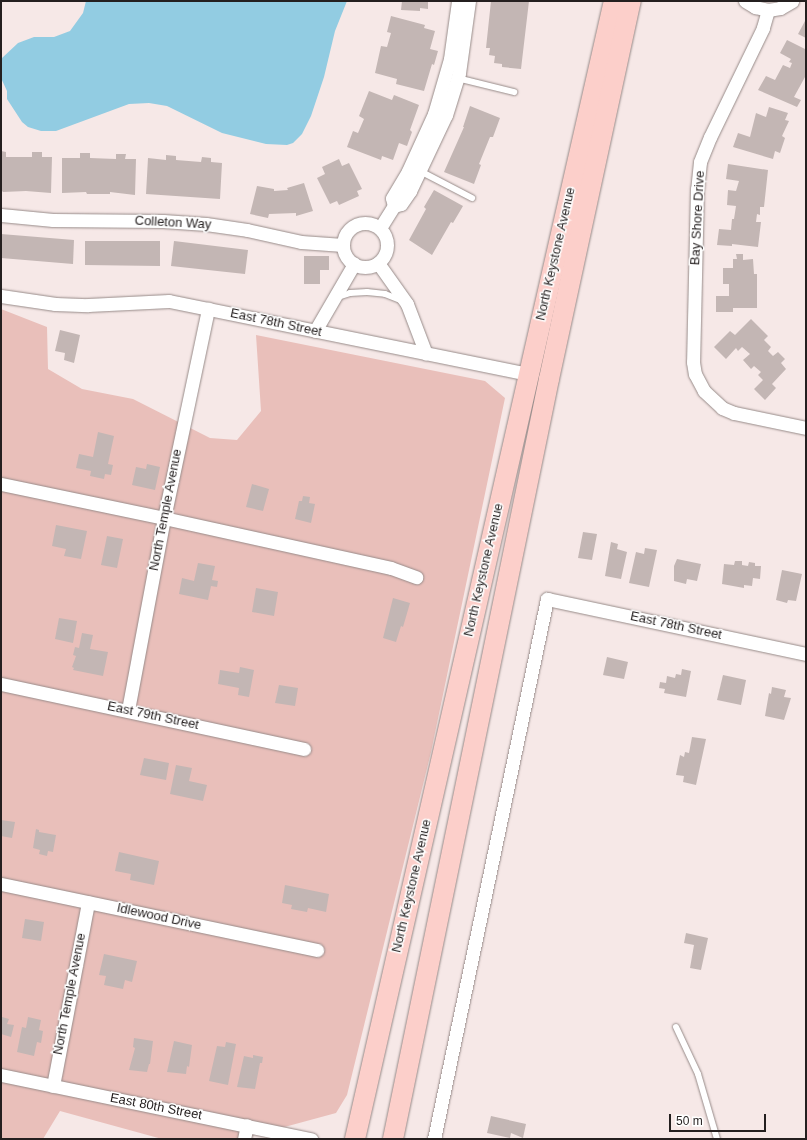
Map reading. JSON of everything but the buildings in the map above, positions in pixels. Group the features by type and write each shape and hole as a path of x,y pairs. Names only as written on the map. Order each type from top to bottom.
{"main road":[{"name":"North Keystone Avenue","path":"393,1139 539,376 614,1"},
{"name":"North Keystone Avenue","path":"355,1139 631,1"}],"street":[{"path":"451,77 450,59 458,1"},
{"path":"380,228 394,206 392,198 415,169 434,114 451,77 466,33 469,1"},
{"path":"745,1 756,7 768,10 785,6 792,1"},
{"name":"Bay Shore Drive","path":"768,10 763,28 710,137 699,168 697,189 693,362 695,374 704,391 722,408 734,413 806,428"},
{"name":"Colleton Way","path":"1,215 53,220 163,221 206,224 247,230 301,242 343,246"},
{"path":"368,223 380,228 387,239 388,248 386,255 378,263 364,267 354,264 345,255 343,246 345,236 349,230 357,224 368,223"},
{"path":"378,263 406,303 426,354"},
{"path":"315,331 354,264"},
{"name":"East 78th Street","path":"1,296 55,304 169,301 539,376"},
{"name":"North Temple Avenue","path":"128,710 164,518 208,310"},
{"path":"1,484 391,568 416,576"},
{"name":"East 78th Street","path":"434,1139 547,599 806,654"},
{"name":"East 79th Street","path":"1,684 128,710 304,749"},
{"name":"Idlewood Drive","path":"1,884 317,950"},
{"name":"North Temple Avenue","path":"53,1086 88,902"},
{"name":"East 80th Street","path":"1,1075 310,1139"},
{"path":"244,1139 247,1125"}],"lane":[{"path":"451,77 514,92"},
{"path":"415,169 472,198"},
{"path":"333,299 345,294 367,292 386,294 406,303"},
{"path":"676,1027 698,1074 717,1139"}],"shaded area":[{"path":"1,309 47,327 48,369 82,389 133,399 210,438 237,440 261,411 256,335 485,381 505,398 431,752 347,1095 336,1113 240,1139 162,1139 60,1111 43,1139 1,1139"}],"water":[{"path":"86,1 347,1 335,31 324,77 311,116 302,134 293,143 287,145 266,144 222,133 167,106 149,103 129,104 56,131 41,131 28,127 22,122 7,99 7,91 1,78 1,59 18,43 34,37 54,37 70,31 83,13"}]}
